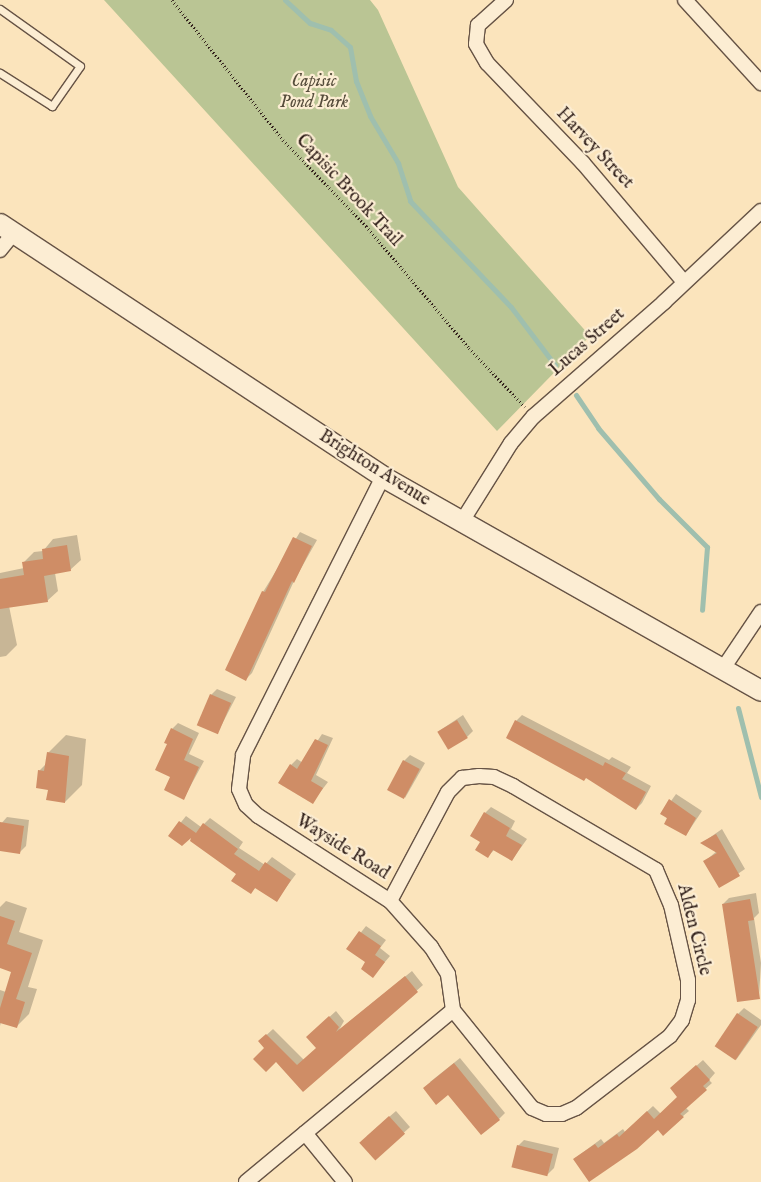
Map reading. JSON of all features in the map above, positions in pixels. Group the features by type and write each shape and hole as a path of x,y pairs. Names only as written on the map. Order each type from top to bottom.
{"main road":[{"name":"Brighton Avenue","path":"7,228 383,477 461,523 761,691"}],"street":[{"name":"Harvey Street","path":"506,0 478,25 476,44 499,78 583,163 684,282"},
{"path":"685,0 761,83"},
{"name":"Lucas Street","path":"461,523 511,443 534,416 761,211"},
{"path":"0,250 7,228"},
{"name":"Wayside Road","path":"383,477 244,755 239,789 246,805 258,816 390,901 431,947 448,974 453,1010"},
{"path":"722,670 761,612"},
{"name":"Alden Circle","path":"390,901 448,792 462,778 479,776 494,777 513,786 656,870 671,905 688,980 688,1000 682,1020 670,1036 576,1108 562,1114 546,1114 532,1108 453,1010"},
{"path":"246,1182 453,1010"},
{"path":"306,1133 345,1182"}],"lane":[{"path":"0,9 80,66 52,106 0,73"}],"path":[{"name":"Capisic Brook Trail","path":"172,0 288,146 366,226 469,348 534,416"}],"green space":[{"name":"Capisic Pond Park","path":"104,0 370,0 378,10 458,187 590,336 497,431"}],"building":[{"path":"293,537 312,546 294,583 292,581 246,681 225,670 262,591 265,592"},
{"path":"67,545 71,571 44,576 48,602 0,609 0,579 24,575 22,562 43,559 42,549"},
{"path":"210,694 231,703 218,734 197,725"},
{"path":"457,720 468,738 448,750 437,732"},
{"path":"515,720 603,766 605,762 626,773 622,779 646,792 636,810 586,778 584,781 506,738"},
{"path":"171,728 193,739 184,760 199,767 184,800 164,790 170,777 155,770 167,744 164,743"},
{"path":"315,739 328,745 311,781 323,788 313,804 278,783 290,764 297,769"},
{"path":"47,752 69,756 65,803 46,800 48,790 36,788 38,770 44,771"},
{"path":"403,760 420,769 404,799 387,790"},
{"path":"669,799 696,818 686,836 664,824 667,818 660,814"},
{"path":"484,812 510,828 506,836 522,845 512,861 493,850 488,858 475,850 480,842 470,836"},
{"path":"179,821 196,833 203,823 238,849 234,854 259,871 265,862 291,880 277,902 255,888 251,894 231,881 236,874 190,841 191,838 182,846 168,836"},
{"path":"0,822 24,826 20,854 0,851"},
{"path":"716,834 740,876 719,888 703,861 717,853 700,843"},
{"path":"750,899 754,920 748,921 760,999 737,1002 722,904"},
{"path":"0,916 15,921 7,944 32,953 16,999 25,1002 17,1028 0,1023 0,1008 11,972 0,968"},
{"path":"359,931 381,946 375,955 385,962 373,978 361,969 365,962 346,949"},
{"path":"405,976 418,992 303,1092 276,1062 266,1072 253,1059 264,1048 258,1041 266,1034 297,1065 316,1048 306,1037 329,1016 339,1027 336,1032"},
{"path":"737,1013 758,1027 735,1060 715,1046"},
{"path":"454,1063 500,1120 481,1135 448,1095 436,1105 423,1088"},
{"path":"696,1065 710,1080 703,1086 707,1090 680,1114 684,1117 663,1136 658,1130 637,1149 589,1182 573,1159 595,1144 598,1148 617,1134 619,1137 647,1111 654,1119 677,1097 670,1088"},
{"path":"389,1116 405,1134 375,1161 359,1143"},
{"path":"517,1145 553,1154 547,1176 511,1167"}],"waterway":[{"path":"285,0 310,23 331,30 350,47 356,81 370,116 398,163 410,201 511,307 555,365"},
{"path":"576,395 598,428 659,499 707,547 702,610"},
{"path":"738,708 761,797"}]}
